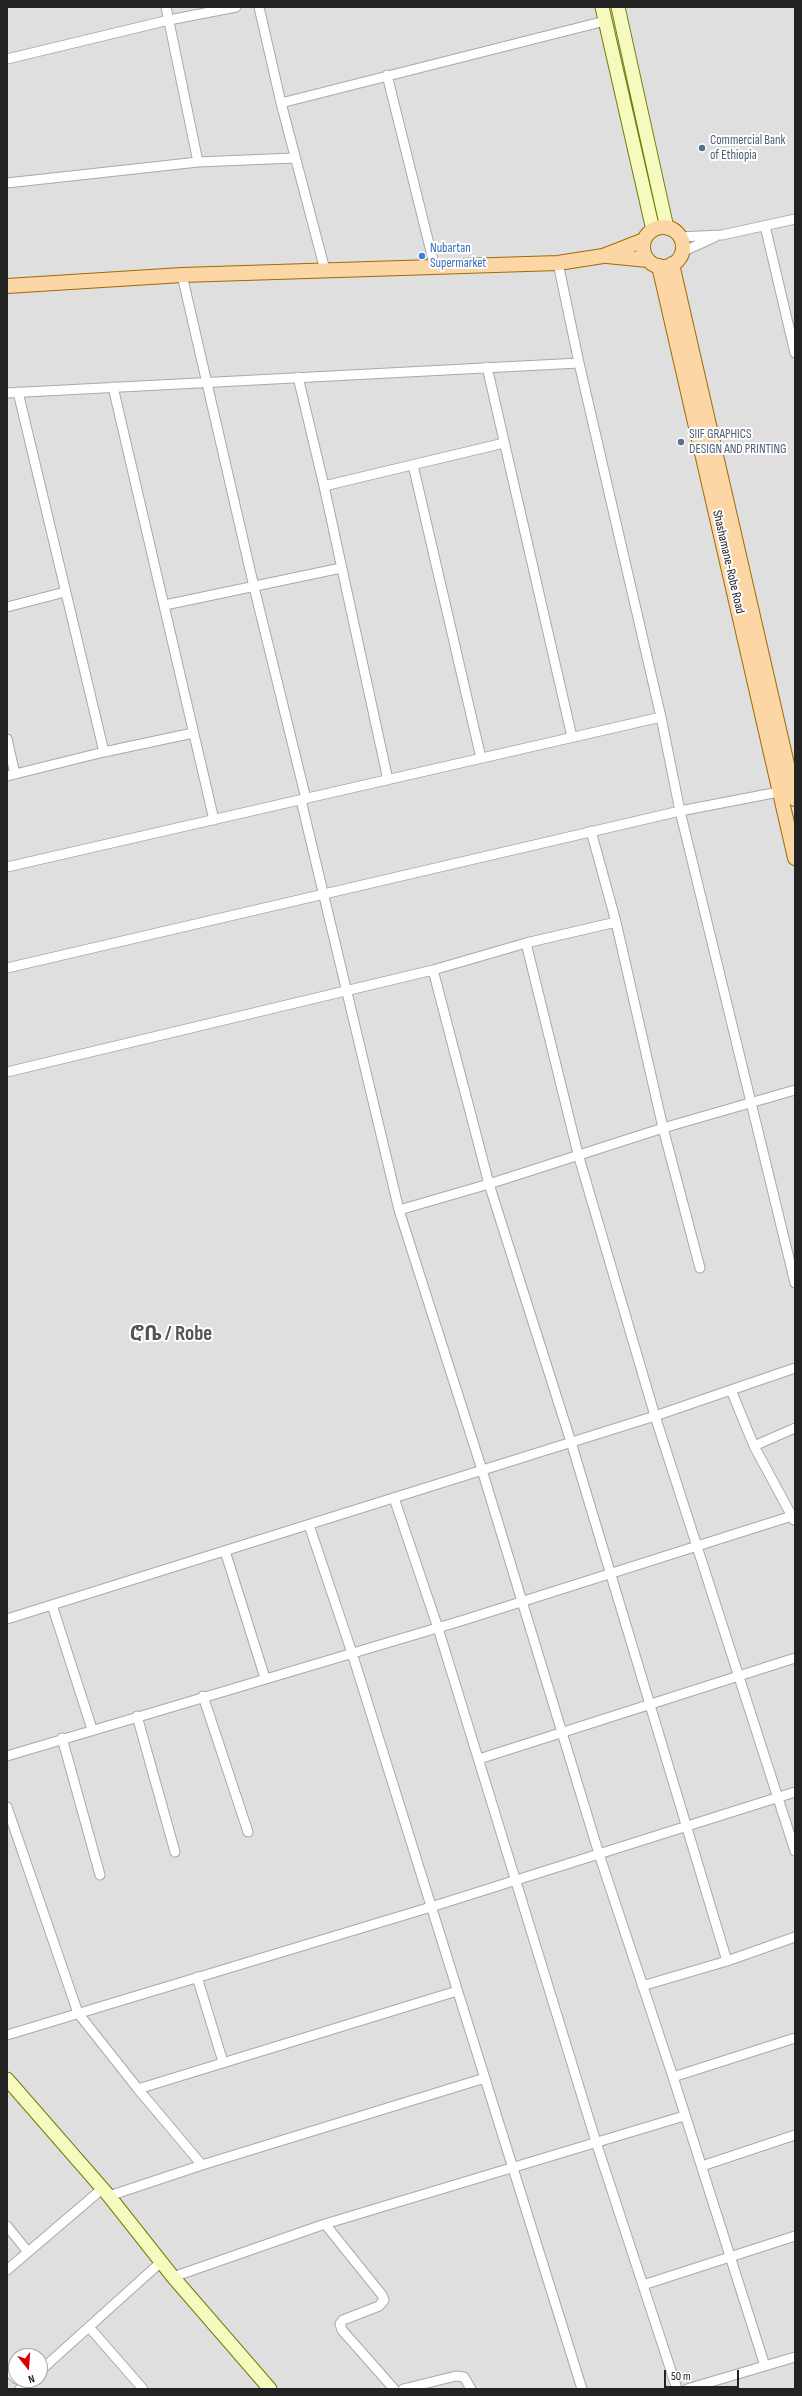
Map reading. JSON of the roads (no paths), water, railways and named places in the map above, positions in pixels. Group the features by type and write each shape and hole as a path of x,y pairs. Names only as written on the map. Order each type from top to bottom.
{"main road":[{"path":"602,7 648,235"},
{"path":"603,256 659,264 682,252 679,236 667,228 618,7"},
{"path":"7,286 182,275 558,263 603,256 648,235 667,228"},
{"name":"Shashamane-Robe Road","path":"648,235 643,248 659,264 790,792 795,858"},
{"path":"7,2080 106,2192 173,2277 270,2389"}],"street":[{"path":"166,7 198,162"},
{"path":"7,59 169,20 236,7"},
{"path":"259,7 294,158 325,270"},
{"path":"281,103 387,74 605,21"},
{"path":"387,74 435,268"},
{"path":"7,183 198,162 294,158"},
{"path":"679,236 722,234 795,219"},
{"path":"765,226 791,323 795,353"},
{"path":"682,252 722,234"},
{"path":"558,263 579,363 661,717 680,810 795,1283"},
{"path":"182,275 304,799 323,894 399,1210 523,1601 599,1854 673,2077 684,2116 702,2166 764,2366"},
{"path":"7,393 579,363"},
{"path":"487,367 572,737"},
{"path":"298,377 324,486 388,780"},
{"path":"114,387 214,820"},
{"path":"18,392 104,752"},
{"path":"324,486 504,443"},
{"path":"413,465 481,758"},
{"path":"165,605 254,588 341,568"},
{"path":"7,607 65,592"},
{"path":"7,868 661,717"},
{"path":"7,739 11,775 104,752 193,733"},
{"path":"7,968 680,810 790,792"},
{"path":"591,831 616,922 663,1128 700,1268"},
{"path":"7,1072 432,970 526,944 616,922"},
{"path":"526,944 578,1154 654,1416 779,1797 795,1851"},
{"path":"432,970 490,1184 571,1442 727,1961"},
{"path":"399,1210 490,1184 578,1154 751,1101 795,1090"},
{"path":"7,1619 654,1416 795,1368"},
{"path":"7,1756 203,1696 438,1628 610,1573 794,1517 754,1446 731,1390"},
{"path":"754,1446 795,1428"},
{"path":"394,1498 438,1628 596,2142 677,2389"},
{"path":"309,1525 352,1652 582,2389"},
{"path":"225,1551 265,1678"},
{"path":"52,1605 92,1729"},
{"path":"479,1759 649,1703 795,1658"},
{"path":"203,1696 248,1832"},
{"path":"137,1716 175,1852"},
{"path":"62,1738 100,1875"},
{"path":"7,2035 431,1907 795,1792"},
{"path":"7,1807 78,2013 138,2089 202,2165"},
{"path":"642,1986 727,1961 795,1937"},
{"path":"197,1977 223,2062"},
{"path":"138,2089 457,1991"},
{"path":"673,2077 795,2038"},
{"path":"7,2270 106,2192 202,2165 485,2078"},
{"path":"173,2277 325,2224 684,2116"},
{"path":"702,2166 795,2135"},
{"path":"325,2224 382,2295 384,2300 379,2306 343,2320 340,2324 342,2330 394,2389"},
{"path":"7,2226 28,2252"},
{"path":"643,2285 795,2236"},
{"path":"48,2364 161,2262"},
{"path":"90,2327 143,2389"},
{"path":"686,2389 795,2357"},
{"path":"403,2389 456,2376 464,2377 471,2389"}],"place":[{"name":"Commercial Bank of Ethiopia","path":"702,148"},
{"name":"Nubartan Supermarket","path":"422,256"},
{"name":"SIIF GRAPHICS DESIGN AND PRINTING","path":"681,442"}],"district":[{"name":"ሮቤ / Robe","path":"171,1335"}]}
